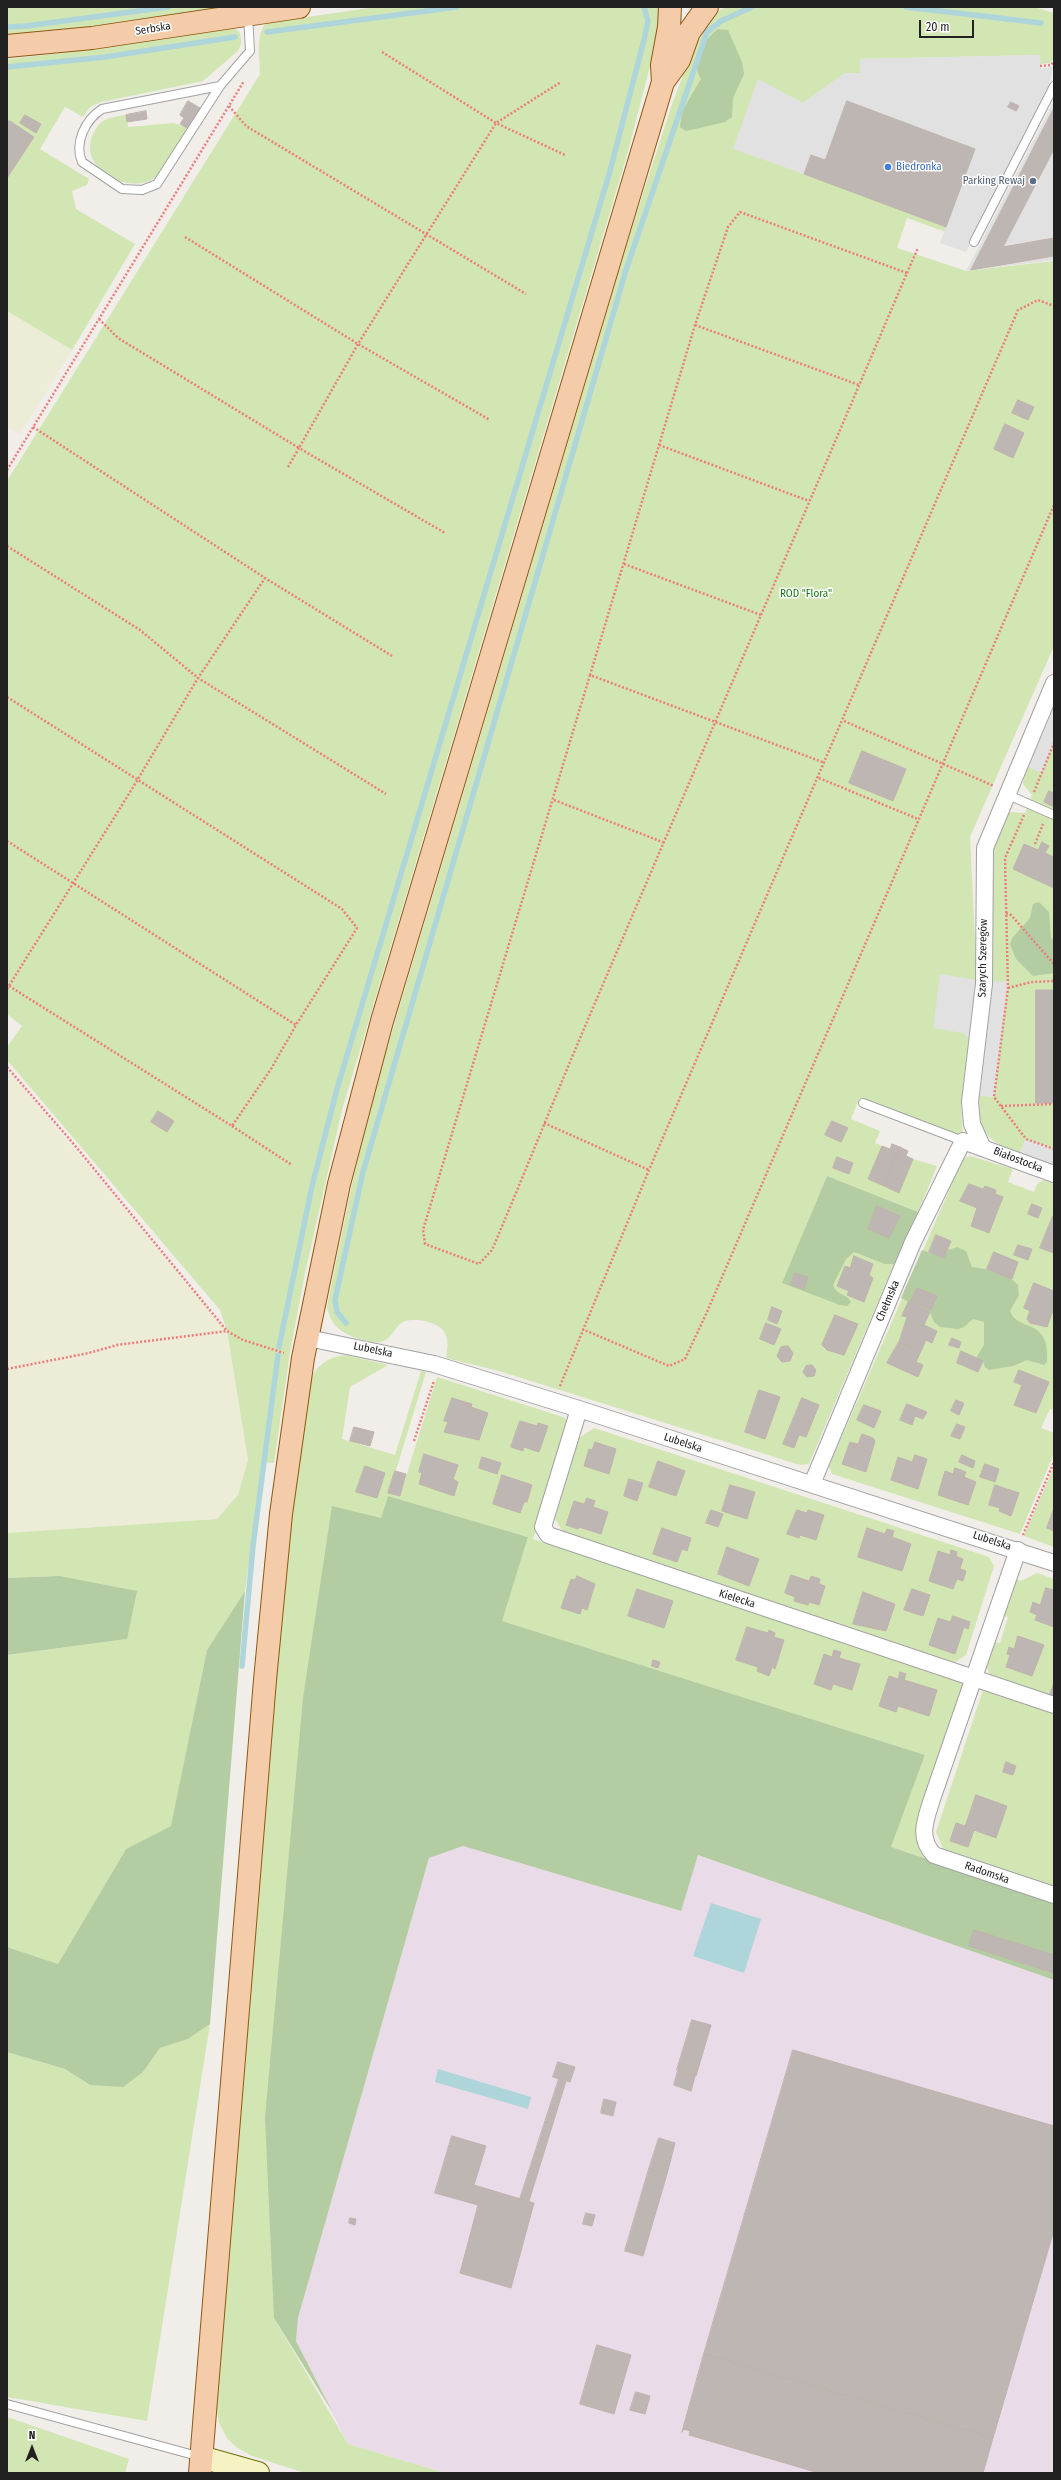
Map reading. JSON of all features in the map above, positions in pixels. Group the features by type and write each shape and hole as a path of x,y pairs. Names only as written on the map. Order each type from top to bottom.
{"main road":[{"name":"Serbska","path":"7,46 84,39 299,7"},
{"path":"663,82 662,65 669,27 670,7"},
{"path":"200,2465 265,1680 281,1514 306,1348 338,1184 382,1021 663,82 679,60 689,32 707,7"}],"street":[{"name":"Szarych Szeregów","path":"982,1146 972,1124 970,1102 984,984 985,848 1054,684"},
{"path":"963,1141 982,1146"},
{"name":"Chełmska","path":"812,1484 913,1242 963,1141"},
{"name":"Białostocka","path":"982,1146 1054,1174"},
{"name":"Lubelska","path":"306,1348 434,1364 555,1401 812,1484 1019,1545 1054,1563"},
{"name":"Kielecka","path":"579,1409 543,1528 548,1535 1054,1706"},
{"path":"974,1678 1019,1545"},
{"name":"Radomska","path":"974,1678 924,1825 925,1843 934,1855 1054,1895"},
{"path":"200,2465 258,2473"}],"lane":[{"path":"220,86 102,109 93,116 79,139 82,162 122,190 137,191 154,187 161,181 220,86 247,56 252,46 248,14"},
{"path":"974,242 1054,86"},
{"path":"1007,793 1054,815"},
{"path":"863,1103 963,1141"},
{"path":"7,2404 200,2465"}],"path":[{"path":"382,52 496,123 565,155"},
{"path":"7,470 249,73 247,56"},
{"path":"1040,66 1051,65 1054,62"},
{"path":"288,467 358,344 496,123 561,82"},
{"path":"229,106 246,126 526,294"},
{"path":"907,273 740,212 728,226 695,325 554,800 423,1230 425,1244 479,1264 492,1250 544,1123 665,843 809,501 918,248"},
{"path":"185,237 358,344 490,420"},
{"path":"555,1401 582,1329 649,1170 844,721 1018,310 1038,300 1054,306"},
{"path":"99,319 118,338 299,448 445,533"},
{"path":"695,325 860,385"},
{"path":"33,427 265,578 392,656"},
{"path":"659,445 809,501"},
{"path":"582,1329 669,1366 685,1359 707,1312 1054,505"},
{"path":"7,546 140,630 198,678 386,794"},
{"path":"624,564 761,615"},
{"path":"265,578 198,678 137,781 8,988 232,1126 292,1165"},
{"path":"590,675 825,764"},
{"path":"7,697 137,781 342,909 357,928 296,1025 271,1069 232,1126"},
{"path":"844,721 943,763 1007,793"},
{"path":"1054,744 1005,858 1008,988 994,1097 1026,1139 1054,1149"},
{"path":"819,778 918,819"},
{"path":"554,800 665,843"},
{"path":"1034,844 1044,822"},
{"path":"7,841 296,1025"},
{"path":"1006,913 1015,919 1054,964"},
{"path":"1008,988 1031,982 1054,981"},
{"path":"7,1067 72,1142 227,1331 243,1340 306,1348"},
{"path":"1001,1106 1054,1104"},
{"path":"544,1123 649,1170"},
{"path":"7,1369 89,1353 117,1345 227,1331"},
{"path":"414,1441 436,1374"},
{"path":"1019,1545 1054,1462"}],"shaded area":[{"path":"1040,55 1041,69 1054,66 1042,109 966,252 940,243 975,149 847,102 825,160 804,174 733,149 758,79 803,103 845,73 860,73 860,59"},
{"name":"Parking Rewaj","path":"1054,101 1054,260 966,271"},
{"path":"1054,703 1054,743 1041,773 1026,766"},
{"path":"940,974 977,980 970,1040 963,1033 933,1028"},
{"path":"1008,981 994,1097 975,1095 990,982"},
{"path":"1026,1139 1054,1149 1054,1168 1019,1155"},
{"path":"463,1846 680,1911 698,1855 1054,1980 1054,2473 445,2473 348,2444 296,2341 298,2318 429,1858"}],"green space":[{"path":"7,7 240,7 110,27 7,37"},
{"path":"376,7 659,7 659,31 627,155 342,1110 305,1273 290,1352 274,1463 262,1462 245,1591 207,1650 172,1826 126,1849 58,1964 7,1947 7,1655 127,1639 59,1576 7,1578 7,1533 217,1519 238,1495 248,1460 227,1331 220,1310 7,1060 7,1047 22,1026 7,1014 7,481 260,74 259,41 260,34 266,23"},
{"name":"ROD \"Flora\"","path":"728,7 1034,7 1054,13 1054,58 1050,63 1040,64 1040,55 860,59 860,73 845,73 803,103 806,174 953,230 951,234 907,218 897,248 966,271 1054,261 1054,646 970,837 977,980 961,1110 963,1137 859,1099 851,1119 880,1131 875,1143 882,1146 868,1179 899,1193 913,1159 937,1166 918,1212 827,1176 805,1228 894,1264 809,1464 800,1465 499,1371 446,1358 448,1344 446,1336 439,1327 428,1322 414,1320 403,1322 386,1340 381,1342 374,1342 351,1336 335,1325 331,1320 327,1306 352,1184 377,1082 631,231 671,107 701,28 712,15"},
{"path":"233,28 239,31 241,37 241,44 238,51 203,81 101,102 90,107 83,117 65,107 40,149 89,179 87,185 72,191 76,209 135,244 72,350 7,311 7,178 34,137 10,121 7,121 7,59 63,53"},
{"path":"718,29 728,30 742,62 744,74 733,98 732,117 725,122 686,131 680,127 682,111 701,79 697,65 700,51 707,39"},
{"path":"126,115 128,127 174,123 187,128 164,168 156,177 145,182 132,184 108,176 99,168 92,158 90,146 93,134 98,126 107,119"},
{"path":"7,311 72,350 20,434 7,427"},
{"path":"1054,743 1054,1149 1026,1139 1019,1155 999,1145 986,1133 979,1118 975,1095 994,1097 990,982 989,852 1008,812 1025,813 1032,795 1023,784 1026,766"},
{"path":"1039,902 1049,912 1051,938 1054,940 1054,973 1033,976 1016,959 1010,944 1013,937 1030,918 1033,904"},
{"path":"7,1069 227,1331 248,1460 238,1495 217,1519 7,1533"},
{"path":"970,1156 1013,1169 1008,1182 1034,1192 1037,1184 1044,1180 1054,1184 1054,1410 1050,1409 1041,1428 1054,1433 1054,1453 1020,1534 832,1474 829,1466 951,1186 946,1184 962,1159"},
{"path":"827,1176 918,1212 894,1264 885,1264 854,1252 846,1259 833,1285 836,1291 849,1299 851,1302 847,1306 840,1305 782,1283"},
{"path":"957,1247 966,1251 972,1267 991,1270 1008,1277 1018,1285 1019,1295 1010,1311 1014,1318 1039,1331 1044,1338 1047,1348 1047,1362 1044,1365 1027,1360 1013,1366 989,1370 985,1367 983,1361 976,1358 984,1345 984,1322 973,1319 964,1327 958,1329 940,1327 934,1322 930,1312 901,1298 922,1250 944,1258 948,1250"},
{"path":"346,1355 388,1365 350,1387 342,1439 395,1455 421,1371 426,1372 389,1493 400,1496 437,1377 563,1417 570,1423 533,1539 968,1685 920,1828 937,1862 891,1847 925,1755 501,1621 528,1537 388,1496 381,1518 274,2318 348,2444 445,2473 305,2473 252,2456 236,2447 227,2438 219,2423 216,2405 256,1907 290,1521 309,1380 324,1362"},
{"path":"594,1428 989,1557 994,1566 966,1655 954,1663 563,1532 555,1519 579,1438"},
{"path":"1054,1467 1054,1547 1024,1536"},
{"path":"388,1496 528,1537 502,1621 925,1755 891,1847 1054,1901 1054,1980 698,1855 681,1911 463,1846 429,1858 298,2318 296,2341 333,2413 274,2318 265,2117 303,1698 332,1506 381,1518"},
{"path":"1037,1573 1054,1579 1054,1696 1050,1694 1049,1697 991,1677 986,1666 993,1641 1000,1643 1008,1617 1002,1616 1015,1579 1021,1581"},
{"path":"59,1576 137,1591 127,1639 7,1655 7,1578"},
{"path":"245,1591 210,2024 188,2039 160,2048 143,2072 123,2087 90,2085 65,2069 7,2052 7,1947 58,1964 126,1849 171,1826 207,1650"},
{"path":"983,1690 1054,1713 1054,1888 945,1853 936,1832"},
{"path":"210,2024 147,2421 7,2397 7,2052 65,2069 90,2085 143,2072 160,2048 188,2039"},
{"path":"7,2417 129,2459 125,2473 7,2473"}],"water":[{"path":"711,1903 761,1919 744,1973 693,1956"},
{"path":"438,2069 531,2097 528,2109 435,2082"}],"building":[{"path":"188,101 200,108 187,128 180,124 184,118 180,115"},
{"name":"Biedronka","path":"847,101 975,149 946,227 804,174 811,155 825,160"},
{"path":"1011,102 1019,106 1016,111 1008,107"},
{"path":"1054,108 1054,149 1003,247 1054,238 1054,256 971,270"},
{"path":"146,111 147,119 127,122 126,115"},
{"path":"25,115 41,124 36,133 20,123"},
{"path":"7,121 10,121 34,137 7,178"},
{"path":"1018,400 1034,407 1028,420 1012,413"},
{"path":"1005,424 1024,433 1013,458 994,449"},
{"path":"862,751 906,769 893,801 849,783"},
{"path":"1049,791 1054,793 1054,807 1044,802"},
{"path":"1042,842 1049,846 1045,853 1054,857 1054,888 1013,869 1024,844 1038,850"},
{"path":"1036,990 1054,990 1054,1103 1036,1103"},
{"path":"158,1111 174,1121 167,1132 151,1122"},
{"path":"832,1121 848,1128 841,1142 825,1135"},
{"path":"892,1144 900,1147 884,1186 868,1179 882,1146 890,1149"},
{"path":"900,1147 908,1151 906,1156 913,1159 899,1193 884,1186"},
{"path":"837,1157 853,1163 849,1174 833,1168"},
{"path":"969,1184 983,1189 985,1186 996,1190 995,1194 1003,1197 989,1233 971,1226 977,1208 960,1201"},
{"path":"1032,1204 1042,1208 1038,1218 1028,1214"},
{"path":"877,1206 900,1216 889,1238 868,1229"},
{"path":"1054,1216 1054,1253 1040,1248"},
{"path":"936,1235 951,1241 944,1258 929,1252"},
{"path":"1018,1245 1032,1249 1028,1260 1014,1255"},
{"path":"994,1252 1018,1262 1012,1279 987,1269"},
{"path":"854,1256 873,1264 869,1275 873,1278 864,1302 847,1295 849,1291 837,1286 845,1266 850,1268"},
{"path":"795,1273 808,1277 804,1289 791,1285"},
{"path":"1034,1283 1054,1291 1054,1308 1047,1327 1030,1323 1027,1319 1030,1311 1024,1308"},
{"path":"917,1288 937,1296 931,1310 911,1301"},
{"path":"909,1301 930,1312 924,1325 937,1331 932,1343 926,1340 921,1351 899,1342 907,1317 902,1316"},
{"path":"772,1307 782,1311 777,1324 768,1320"},
{"path":"835,1315 858,1324 844,1355 827,1350 822,1345"},
{"path":"766,1323 781,1329 774,1345 760,1339"},
{"path":"952,1338 961,1342 959,1348 949,1345"},
{"path":"899,1342 921,1351 916,1362 923,1365 918,1377 887,1363"},
{"path":"788,1346 793,1353 790,1361 782,1362 777,1356 781,1347"},
{"path":"961,1351 983,1361 978,1372 957,1363"},
{"path":"812,1365 816,1370 814,1376 807,1377 803,1372 806,1366"},
{"path":"1019,1370 1049,1382 1036,1413 1014,1405 1022,1385 1014,1382"},
{"path":"759,1390 780,1397 765,1439 745,1432"},
{"path":"452,1398 472,1404 471,1407 488,1413 479,1440 444,1432 448,1422 444,1421"},
{"path":"802,1398 819,1405 806,1437 799,1435 794,1448 783,1444"},
{"path":"956,1400 964,1403 959,1415 951,1411"},
{"path":"907,1404 927,1412 923,1419 915,1416 912,1425 900,1420"},
{"path":"864,1405 881,1411 874,1428 857,1420"},
{"path":"520,1421 537,1426 538,1423 548,1426 539,1452 524,1447 523,1451 511,1447"},
{"path":"957,1424 965,1427 960,1439 951,1436"},
{"path":"354,1427 374,1432 370,1446 350,1441"},
{"path":"862,1434 873,1438 875,1441 866,1472 842,1464 850,1442 858,1444"},
{"path":"595,1442 616,1449 609,1474 584,1466 589,1449 592,1450"},
{"path":"424,1454 458,1465 453,1479 458,1482 454,1496 419,1484 422,1473 419,1472"},
{"path":"915,1455 927,1459 918,1489 891,1480 898,1457 912,1462"},
{"path":"962,1455 975,1461 973,1468 959,1462"},
{"path":"482,1457 501,1463 497,1474 479,1468"},
{"path":"658,1461 685,1471 676,1496 649,1487"},
{"path":"985,1464 999,1469 995,1482 980,1477"},
{"path":"365,1466 385,1473 377,1498 356,1492"},
{"path":"955,1468 966,1472 964,1477 976,1482 968,1505 938,1495 945,1471 953,1474"},
{"path":"395,1471 406,1474 400,1496 388,1493"},
{"path":"502,1475 532,1485 527,1502 524,1502 520,1513 493,1504"},
{"path":"629,1479 643,1483 637,1501 624,1496"},
{"path":"730,1485 755,1492 747,1519 722,1511"},
{"path":"995,1485 1019,1493 1011,1516 999,1511 1000,1508 989,1505"},
{"path":"587,1498 595,1501 593,1507 608,1512 601,1534 579,1527 578,1529 566,1525 574,1501 584,1504"},
{"path":"1054,1508 1054,1531 1047,1528"},
{"path":"711,1510 723,1514 718,1527 706,1523"},
{"path":"797,1510 807,1513 808,1510 824,1515 816,1540 800,1535 799,1538 787,1534"},
{"path":"662,1528 691,1538 687,1551 682,1549 677,1562 653,1554"},
{"path":"867,1528 885,1534 887,1529 894,1531 892,1537 911,1544 902,1571 858,1557"},
{"path":"727,1547 759,1559 749,1586 718,1574"},
{"path":"951,1550 957,1552 956,1556 963,1559 960,1569 966,1571 963,1581 957,1579 953,1589 929,1581 938,1551 950,1555"},
{"path":"791,1575 809,1581 811,1576 820,1579 819,1584 825,1586 819,1605 809,1602 808,1605 794,1601 795,1597 785,1593"},
{"path":"577,1576 595,1584 587,1610 582,1608 580,1614 561,1608 571,1579 575,1580"},
{"path":"1046,1588 1054,1590 1054,1627 1035,1620 1037,1615 1030,1612 1033,1602 1040,1605"},
{"path":"637,1589 673,1601 664,1628 628,1616"},
{"path":"912,1589 930,1595 923,1616 904,1610"},
{"path":"863,1592 895,1604 886,1631 853,1624"},
{"path":"953,1616 970,1622 968,1629 964,1627 955,1654 929,1645 938,1618 950,1622"},
{"path":"747,1627 768,1633 769,1630 775,1633 774,1637 784,1640 775,1669 772,1667 769,1676 757,1671 758,1667 736,1660"},
{"path":"1018,1636 1044,1645 1032,1676 1006,1667 1010,1655 1007,1654 1009,1647 1014,1649"},
{"path":"834,1650 841,1652 839,1658 860,1664 852,1690 833,1684 831,1690 814,1684 824,1654 832,1657"},
{"path":"653,1660 660,1662 658,1668 652,1666"},
{"path":"900,1672 906,1674 904,1680 937,1690 929,1716 898,1706 896,1712 879,1706 889,1676 898,1679"},
{"path":"1054,1683 1054,1696 1050,1694"},
{"path":"1006,1762 1016,1766 1013,1775 1003,1772"},
{"path":"976,1795 1007,1806 996,1838 974,1830 968,1847 950,1841 956,1823 965,1826"},
{"path":"974,1930 1054,1955 1054,1973 969,1946"},
{"path":"692,2020 711,2025 696,2076 677,2070"},
{"path":"793,2050 1054,2126 1054,2230 993,2438 704,2354"},
{"path":"558,2062 575,2067 570,2082 553,2077"},
{"path":"678,2071 695,2076 691,2091 674,2085"},
{"path":"559,2079 566,2081 529,2201 520,2199"},
{"path":"604,2099 616,2102 613,2116 601,2113"},
{"path":"452,2136 486,2146 474,2185 534,2203 511,2288 460,2273 478,2205 435,2193"},
{"path":"659,2138 675,2143 667,2174 649,2169"},
{"path":"649,2169 667,2174 643,2256 625,2251"},
{"path":"586,2213 595,2215 592,2226 583,2224"},
{"path":"350,2218 356,2219 355,2225 349,2223"},
{"path":"597,2345 631,2355 614,2414 580,2404"},
{"path":"704,2354 993,2438 983,2473 819,2473 689,2435 690,2431 684,2429 682,2432"},
{"path":"636,2392 650,2396 645,2414 630,2410"}],"waterway":[{"path":"7,27 26,26 168,7"},
{"path":"267,32 457,7"},
{"path":"279,1347 312,1186 337,1089 610,171 648,21 644,7"},
{"path":"346,1323 337,1312 335,1300 363,1172 626,270 707,32 721,21 752,7"},
{"path":"906,7 1041,23"},
{"path":"7,67 105,57 235,37"},
{"path":"242,1666 253,1546 278,1355"}],"place":[{"name":"Biedronka","path":"888,167"},
{"name":"Parking Rewaj","path":"1033,181"}]}
